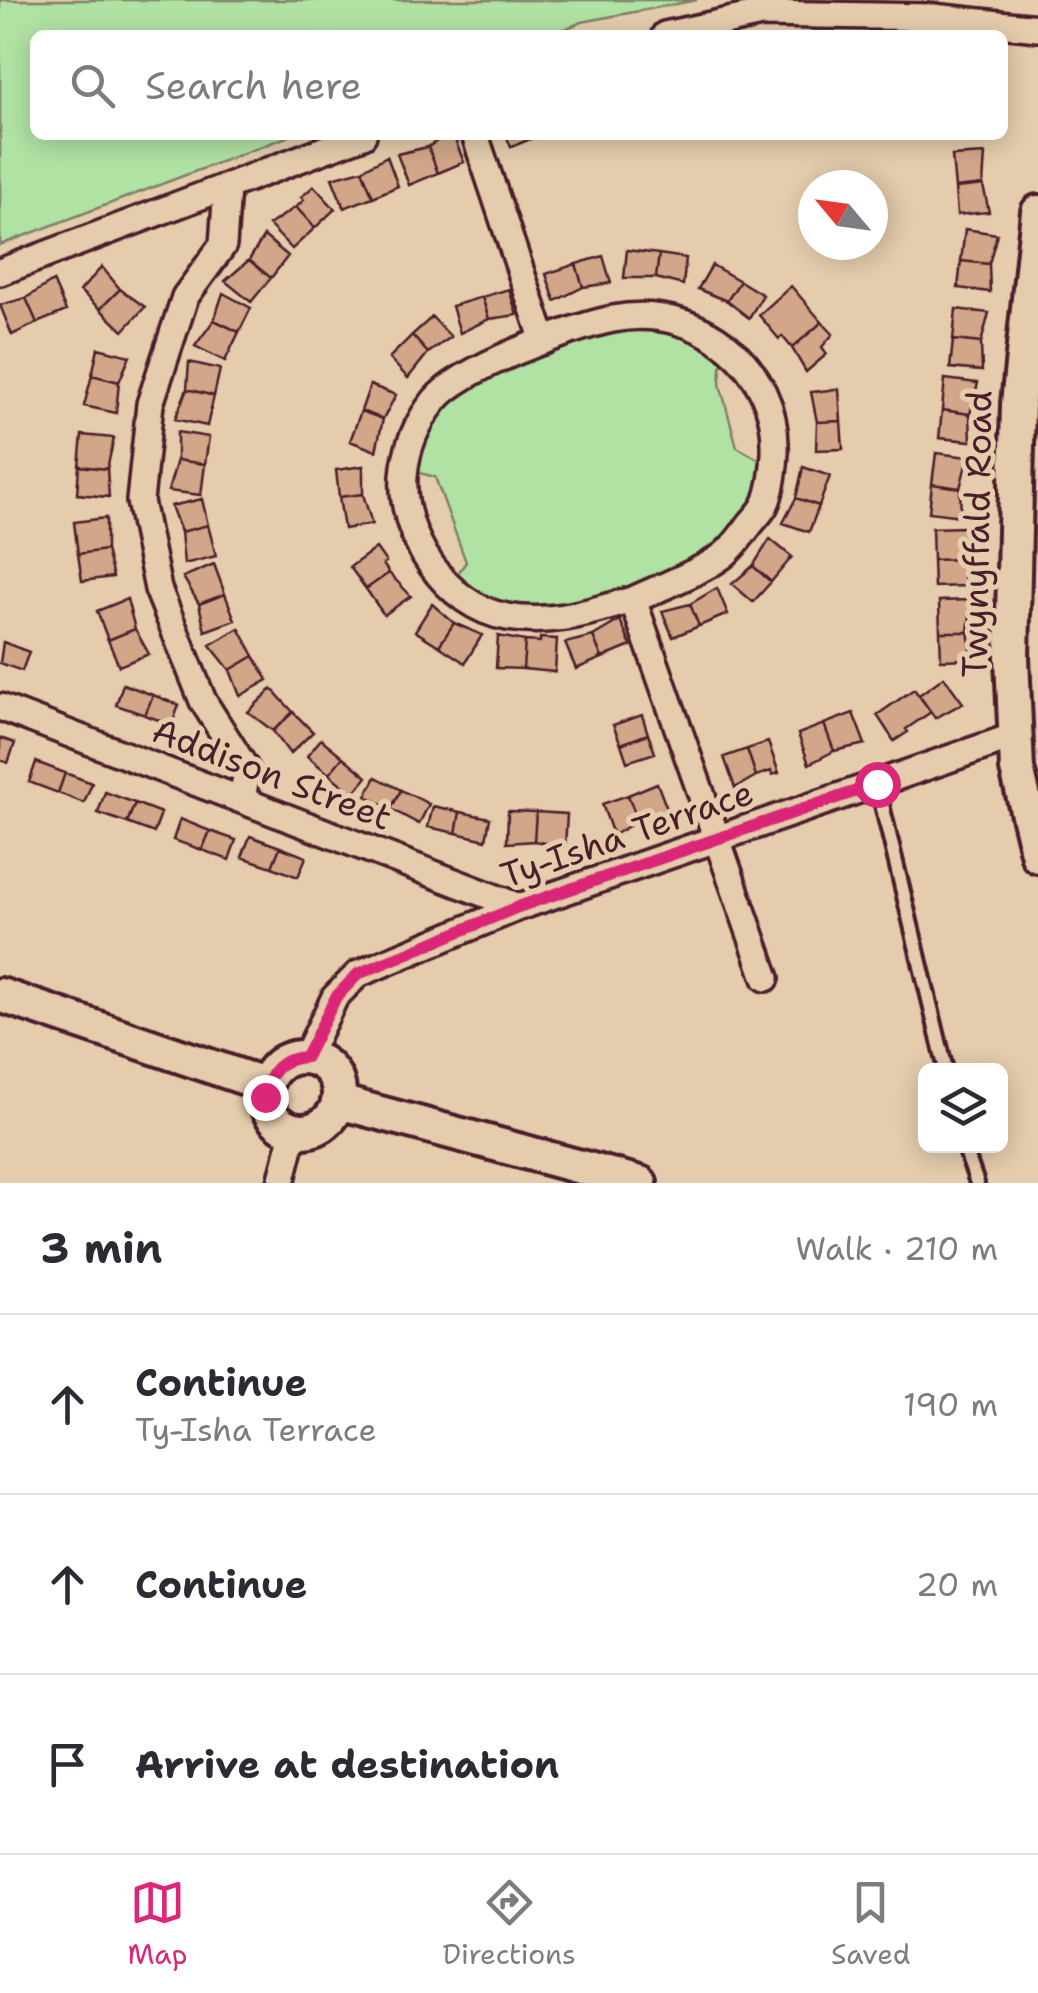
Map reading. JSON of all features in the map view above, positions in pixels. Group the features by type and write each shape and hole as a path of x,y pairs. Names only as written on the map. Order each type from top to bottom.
{"street":[{"path":"688,30 761,14 933,17 1038,28"},
{"path":"0,272 350,140"},
{"path":"477,140 544,341"},
{"path":"227,188 223,245 185,297 150,404 140,501 158,590 202,701 247,771 242,799"},
{"name":"Twynyffald Road","path":"1038,212 1018,404 1012,658 1022,743 1017,769 1038,856"},
{"path":"615,318 660,319 701,328 732,349 770,406 776,433 774,470 765,506 725,555 633,600 551,622 502,617 464,599 433,569 409,522 404,476 414,430 438,396 466,376 544,341 615,318"},
{"path":"633,600 766,978"},
{"name":"Addison Street","path":"0,708 518,907"},
{"name":"Ty-Isha Terrace","path":"306,1057 336,997 358,974 518,907 877,784 1022,743"},
{"path":"0,995 266,1085"},
{"path":"306,1057 328,1068 339,1089 339,1102 334,1113 317,1128 294,1131 283,1126 268,1108 266,1085 270,1075 286,1061 306,1057"},
{"path":"339,1102 640,1183"},
{"path":"281,1183 294,1131"}],"lane":[{"path":"877,784 944,1063"},
{"path":"966,1153 977,1183"}],"green space":[{"path":"0,0 697,0 582,22 562,30 30,30 30,140 279,140 0,245"},
{"path":"644,325 685,333 722,354 720,384 737,447 763,462 756,496 738,529 710,553 634,587 548,615 490,603 454,579 466,562 435,477 416,472 433,418 459,390 508,366 599,335"}],"building":[{"path":"438,140 455,140 464,162 438,173 428,147"},
{"path":"508,140 528,140 511,147"},
{"path":"428,147 438,173 409,185 397,154"},
{"path":"985,154 983,185 955,188 952,156"},
{"path":"387,156 398,186 373,197 362,170"},
{"path":"362,170 373,197 344,208 332,178"},
{"path":"983,185 989,212 957,215 955,188"},
{"path":"314,186 335,209 315,228 296,207"},
{"path":"296,207 315,228 292,249 269,225"},
{"path":"965,229 997,234 989,264 961,261"},
{"path":"264,236 288,256 271,278 249,260"},
{"path":"627,250 659,254 656,278 624,278"},
{"path":"659,254 686,258 683,285 656,278"},
{"path":"603,256 611,283 583,287 576,264"},
{"path":"249,260 271,278 251,302 225,281"},
{"path":"961,261 989,264 990,292 958,288"},
{"path":"576,264 583,287 555,301 546,274"},
{"path":"712,265 740,281 727,301 698,289"},
{"path":"102,267 120,289 100,309 80,291"},
{"path":"53,281 66,311 37,323 26,298"},
{"path":"740,281 763,295 749,318 727,301"},
{"path":"791,286 822,322 792,348 759,315"},
{"path":"120,289 145,307 123,331 100,309"},
{"path":"509,289 517,315 489,319 482,297"},
{"path":"223,293 251,308 239,332 214,320"},
{"path":"482,297 489,319 460,333 452,306"},
{"path":"26,298 37,323 12,335 0,305"},
{"path":"956,309 989,313 981,343 953,340"},
{"path":"432,317 451,337 428,353 412,335"},
{"path":"214,320 239,332 225,361 195,346"},
{"path":"822,322 833,334 822,347 827,354 806,372 792,348"},
{"path":"412,335 428,353 408,378 389,358"},
{"path":"953,340 981,343 982,371 950,368"},
{"path":"98,348 130,356 119,382 92,375"},
{"path":"189,362 220,369 214,396 187,389"},
{"path":"92,375 119,382 116,413 84,406"},
{"path":"945,379 978,383 970,414 942,410"},
{"path":"370,385 396,395 383,419 361,411"},
{"path":"187,389 214,396 207,426 175,419"},
{"path":"839,389 841,421 817,422 811,392"},
{"path":"942,410 970,414 971,441 939,438"},
{"path":"361,411 383,419 376,451 350,441"},
{"path":"841,421 843,449 816,450 817,422"},
{"path":"177,432 209,437 205,464 177,460"},
{"path":"82,435 114,438 107,469 79,466"},
{"path":"936,453 968,457 960,488 932,484"},
{"path":"177,460 205,464 201,495 168,491"},
{"path":"79,466 107,469 109,497 77,494"},
{"path":"363,466 363,494 339,497 336,470"},
{"path":"803,467 830,476 819,506 796,498"},
{"path":"932,484 960,488 961,516 929,512"},
{"path":"363,494 372,524 344,529 339,497"},
{"path":"796,498 819,506 809,532 783,523"},
{"path":"202,499 208,525 181,532 171,506"},
{"path":"106,518 106,550 78,554 74,522"},
{"path":"208,525 216,556 184,564 181,532"},
{"path":"965,527 961,559 933,560 932,528"},
{"path":"770,539 792,557 771,582 753,566"},
{"path":"376,548 389,573 366,589 350,567"},
{"path":"106,550 113,577 82,581 78,554"},
{"path":"961,559 966,586 934,587 933,560"},
{"path":"214,564 225,594 199,604 183,577"},
{"path":"753,566 771,582 753,602 732,584"},
{"path":"389,573 411,596 384,615 366,589"},
{"path":"717,588 728,614 699,626 690,604"},
{"path":"225,594 235,620 205,631 199,604"},
{"path":"127,599 135,629 108,640 97,611"},
{"path":"972,600 968,632 940,632 939,601"},
{"path":"432,604 454,623 439,646 415,631"},
{"path":"690,604 699,626 673,637 662,611"},
{"path":"620,620 631,646 602,658 593,636"},
{"path":"454,623 482,635 465,663 439,646"},
{"path":"239,628 254,656 230,670 210,645"},
{"path":"135,629 149,654 119,666 108,640"},
{"path":"940,632 968,632 973,659 941,660"},
{"path":"498,636 525,641 523,669 496,668"},
{"path":"593,636 602,658 576,669 565,643"},
{"path":"540,638 557,639 555,672 523,669 525,641 540,642"},
{"path":"3,642 29,652 22,671 0,663"},
{"path":"254,656 268,680 240,696 230,670"},
{"path":"944,677 963,703 935,718 919,695"},
{"path":"123,684 153,695 145,715 116,705"},
{"path":"272,689 293,712 273,731 248,712"},
{"path":"914,689 931,712 894,741 877,715"},
{"path":"153,695 179,705 172,725 145,715"},
{"path":"293,712 313,732 290,754 273,731"},
{"path":"853,713 865,744 834,751 824,724"},
{"path":"642,715 648,734 621,744 613,725"},
{"path":"824,724 834,751 809,764 798,734"},
{"path":"648,734 655,753 627,762 621,744"},
{"path":"0,738 15,743 8,763 0,760"},
{"path":"321,739 343,757 329,774 307,756"},
{"path":"768,742 779,773 772,775 771,771 756,776 747,749"},
{"path":"747,749 756,776 735,788 724,757"},
{"path":"343,757 367,777 353,794 329,774"},
{"path":"36,762 65,773 58,793 29,782"},
{"path":"65,773 92,783 84,803 58,793"},
{"path":"376,777 401,790 391,809 366,796"},
{"path":"657,783 669,814 638,821 628,795"},
{"path":"401,790 429,804 419,824 391,809"},
{"path":"105,792 135,803 127,823 98,813"},
{"path":"628,795 638,821 613,835 602,804"},
{"path":"135,803 161,813 154,833 127,823"},
{"path":"433,806 460,812 456,833 428,827"},
{"path":"508,811 536,812 534,841 507,843"},
{"path":"460,812 490,818 486,840 456,833"},
{"path":"536,812 567,814 565,847 534,841"},
{"path":"180,819 210,831 202,850 173,840"},
{"path":"210,831 236,840 229,860 202,850"},
{"path":"250,836 280,847 272,867 242,857"},
{"path":"280,847 306,857 298,877 272,867"}],"route":[{"path":"265,1097 270,1075 286,1061 306,1057 336,997 358,974 518,907 877,784"}]}
